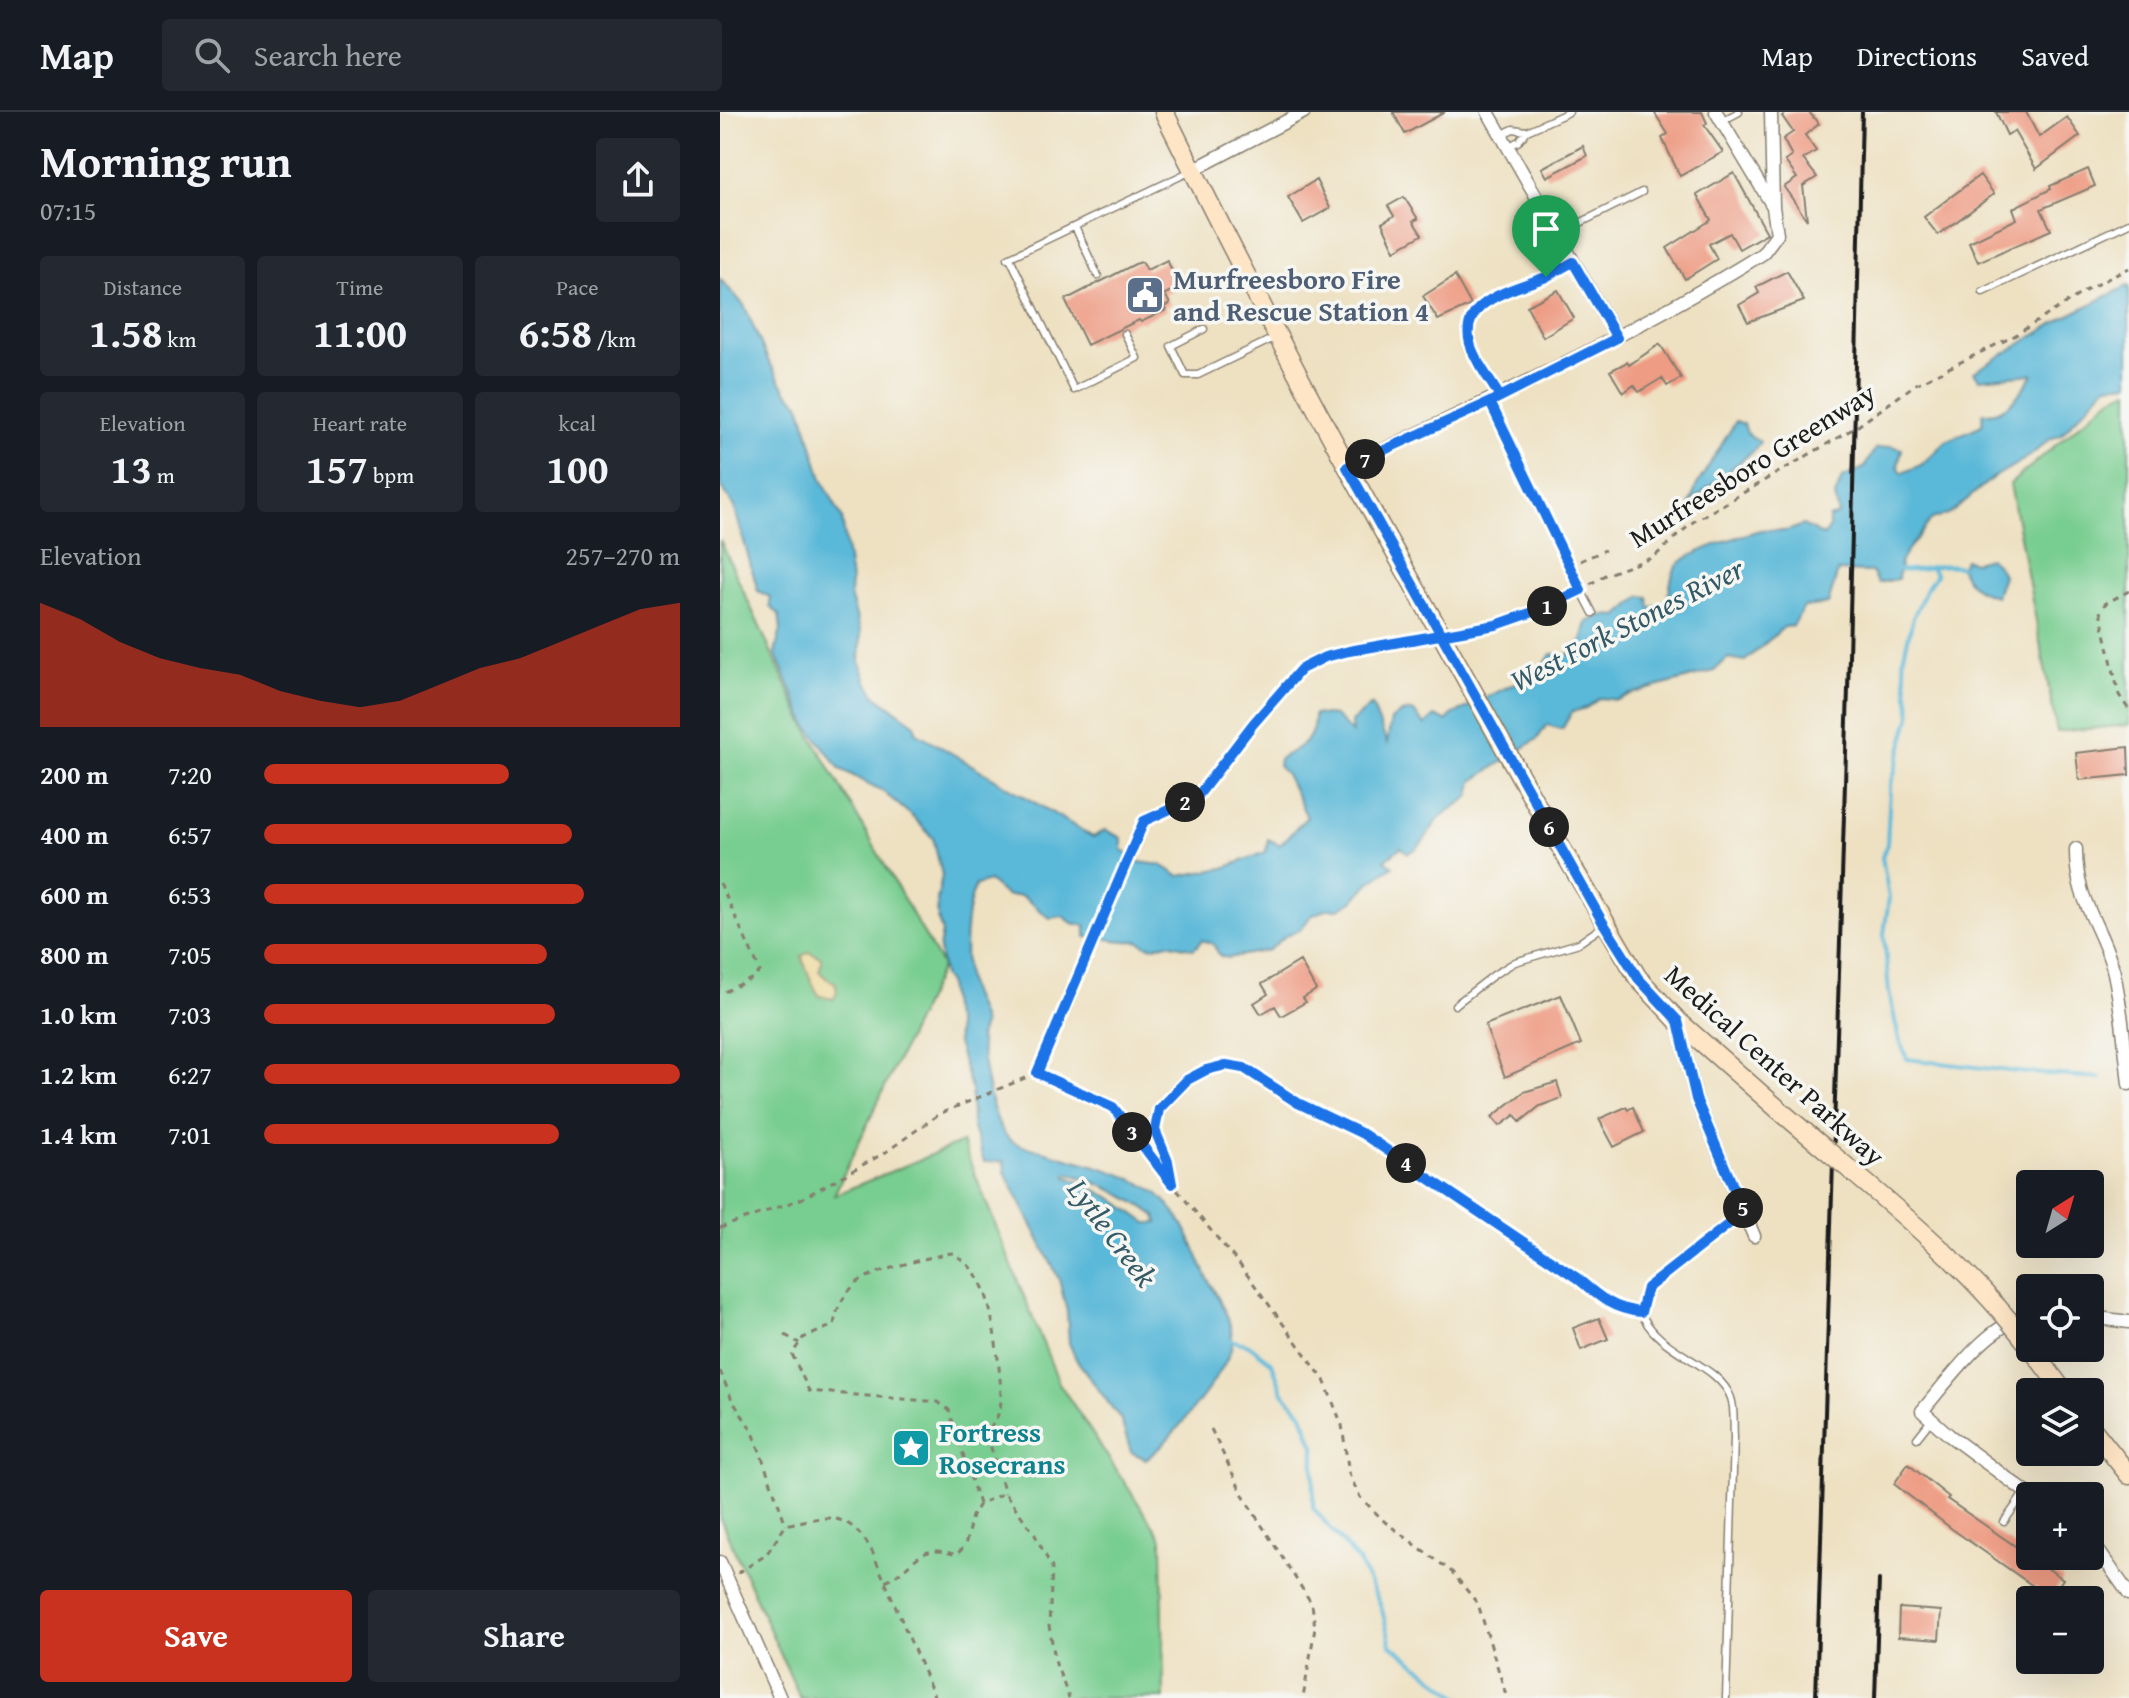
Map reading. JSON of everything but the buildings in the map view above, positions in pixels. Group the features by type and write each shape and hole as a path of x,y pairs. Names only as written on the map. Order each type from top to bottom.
{"main road":[{"name":"Medical Center Parkway","path":"1164,112 1347,467 1546,822 1638,978 1678,1021 1963,1272 2016,1330"},
{"name":"Medical Center Parkway","path":"2041,1362 2053,1378"},
{"path":"2104,1444 2129,1475"}],"street":[{"path":"1193,170 1304,112"},
{"path":"1488,112 1617,338"},
{"path":"1347,467 1495,399 1617,338 1762,254 1777,234 1773,207 1771,112"},
{"path":"1719,117 1773,207"},
{"path":"2076,849 2076,871 2086,905 2114,971 2129,1084"},
{"path":"1678,1021 1696,1099 1754,1236"},
{"path":"2016,1319 1985,1339 1927,1415 2016,1485"},
{"path":"2104,1319 2129,1322"},
{"path":"2104,1559 2129,1594"},
{"path":"720,1562 780,1698"}],"lane":[{"path":"1508,147 1519,141 1527,131 1569,112"},
{"path":"1719,117 1739,112"},
{"path":"1501,135 1513,129 1527,131"},
{"path":"1125,334 1137,358 1074,390 1008,258 1193,170"},
{"path":"1558,234 1642,192"},
{"path":"1983,292 2129,223"},
{"path":"1075,227 1098,276"},
{"path":"1541,512 1473,352 1467,326 1473,312 1502,294 1546,277 1573,262"},
{"path":"1204,329 1171,346 1185,375 1198,375 1277,336"},
{"path":"1581,590 1593,613"},
{"path":"1455,1005 1515,962 1579,943 1605,925"},
{"path":"1172,1184 1168,1162 1155,1130 1159,1109 1187,1080 1206,1070 1226,1065 1244,1068 1298,1103 1363,1134 1577,1278 1601,1298 1622,1310 1641,1312 1651,1330 1725,1387 1732,1399 1734,1437 1726,1698"},
{"path":"1917,1438 1927,1415"},
{"path":"2004,1522 2016,1508"}],"path":[{"name":"Murfreesboro Greenway","path":"1454,632 1496,625 1539,610 1605,575 1654,557 1693,522 1858,426 1916,384 2014,336 2090,288 2129,268"},
{"path":"1541,512 1581,590"},
{"path":"1569,566 1605,550"},
{"path":"2129,591 2123,597 2106,603 2100,611 2119,695 2129,710"},
{"path":"720,1228 801,1199 886,1152 939,1114 1037,1073 1144,821 1197,797 1253,724 1301,669 1325,657 1425,636"},
{"path":"720,883 760,971 755,977 720,994"},
{"path":"1037,1073 1113,1107 1240,1265 1324,1380 1342,1425 1349,1474 1360,1497 1385,1522 1452,1572 1478,1604 1507,1698"},
{"path":"1641,1312 1647,1288 1744,1212"},
{"path":"979,1504 949,1410 938,1402 809,1391 792,1354 803,1338 834,1325 836,1308 859,1281 932,1255 953,1253 968,1263 986,1294 1001,1390 1000,1408 988,1438 1005,1493 1035,1535 1052,1568 1049,1626 1056,1664 1069,1698"},
{"path":"785,1335 799,1343"},
{"path":"720,1371 732,1400 753,1432 786,1525"},
{"path":"1211,1429 1245,1499 1312,1604 1315,1628 1303,1698"},
{"path":"885,1581 900,1575 923,1552 933,1550 956,1555 965,1546 972,1516 979,1504 1005,1493"},
{"path":"728,1580 766,1555 786,1525 826,1516 848,1523 862,1534 935,1698"}],"green space":[{"path":"2129,390 2129,725 2057,732 2010,484 2112,397"},
{"path":"720,540 803,721 942,966 834,1195 962,1142 1059,1383 1162,1539 1164,1698 800,1698 720,1518"}],"sand":[{"path":"809,952 820,957 819,971 835,982 837,991 834,999 820,996 815,989 802,956"}],"water":[{"name":"West Fork Stones River","path":"720,279 744,305 768,360 786,391 800,404 822,479 842,518 851,580 850,595 861,633 860,661 876,696 915,724 916,732 1093,837 1105,830 1122,838 1122,849 1139,862 1161,865 1179,876 1224,868 1266,852 1268,839 1280,845 1307,817 1286,774 1278,766 1279,759 1309,737 1314,714 1335,716 1352,733 1351,722 1372,705 1387,743 1391,720 1400,713 1413,711 1425,725 1435,716 1446,721 1452,715 1541,670 1551,654 1568,655 1582,641 1587,622 1603,615 1618,616 1641,596 1648,597 1650,608 1666,603 1676,567 1702,550 1763,529 1785,531 1803,525 1824,536 1829,529 1829,518 1839,515 1835,496 1842,478 1864,468 1875,449 1891,446 1902,449 1898,466 1902,473 1921,465 1946,441 1982,425 1983,413 1992,413 2007,406 2033,374 1979,379 1974,372 2065,317 2129,285 2129,383 2107,385 2061,435 2050,439 2030,456 1991,479 1951,513 1932,519 1906,552 1900,563 1898,579 1878,583 1872,572 1838,571 1828,604 1804,607 1793,626 1784,627 1745,661 1728,658 1714,671 1617,700 1600,698 1586,708 1572,712 1562,729 1547,725 1537,739 1473,781 1470,796 1443,815 1419,846 1408,853 1401,847 1385,860 1393,866 1369,883 1353,901 1339,909 1326,909 1311,916 1300,930 1285,936 1269,950 1228,958 1220,956 1213,944 1202,940 1194,949 1167,943 1152,946 1139,941 1086,937 1086,926 1072,923 1063,916 1050,918 1022,896 1006,896 989,881 976,885 967,922 967,979 983,1025 979,1037 989,1092 1003,1131 1017,1144 1108,1170 1135,1180 1159,1195 1177,1215 1191,1239 1230,1326 1232,1344 1221,1370 1182,1423 1146,1459 1131,1452 1121,1420 1076,1359 1069,1343 1067,1312 1059,1279 1005,1172 1004,1161 984,1162 972,1125 971,1089 957,1043 948,983 943,976 939,948 942,932 937,900 942,875 933,838 881,790 840,769 807,725 775,653 781,629 779,614 770,607 770,597 758,591 734,506 720,484","holes":["1068,1173 1135,1202 1156,1216 1158,1223 1147,1223 1112,1198 1066,1176"]},
{"path":"1736,421 1744,424 1747,433 1760,442 1690,503 1697,485"},
{"path":"1989,558 2003,575 1996,596 1974,586 1960,567 1965,559 1974,562"}],"waterway":[{"path":"1899,570 1944,565 1960,567"},
{"path":"1930,567 1936,575 1913,618 1903,659 1911,715 1890,788 1887,844 1882,857 1889,898 1884,934 1889,992 1898,1035 1907,1059 2100,1078"},
{"name":"Lytle Creek","path":"1230,1340 1249,1345 1272,1363 1283,1393 1301,1412 1314,1446 1313,1508 1359,1562 1381,1606 1391,1645 1460,1698"}],"railway":[{"path":"1816,1698 1849,657 1862,112"},
{"path":"1875,1698 1879,1580"}],"place":[{"name":"Murfreesboro Fire and Rescue Station 4","path":"1145,295"},
{"name":"Fortress Rosecrans","path":"911,1448"}],"route":[{"path":"1546,277 1502,294 1473,312 1467,326 1473,352 1500,397 1490,402 1581,590 1539,610 1496,625 1425,636 1349,651 1325,657 1301,669 1253,724 1197,797 1144,821 1037,1073 1113,1107 1172,1184 1168,1162 1155,1130 1159,1109 1187,1080 1206,1070 1226,1065 1244,1068 1298,1103 1363,1134 1577,1278 1601,1298 1622,1310 1641,1312 1647,1288 1744,1212 1696,1099 1678,1021 1638,978 1602,921 1555,839 1451,653 1404,568 1347,467 1490,402 1500,397 1617,338 1573,262 1546,277"}]}
